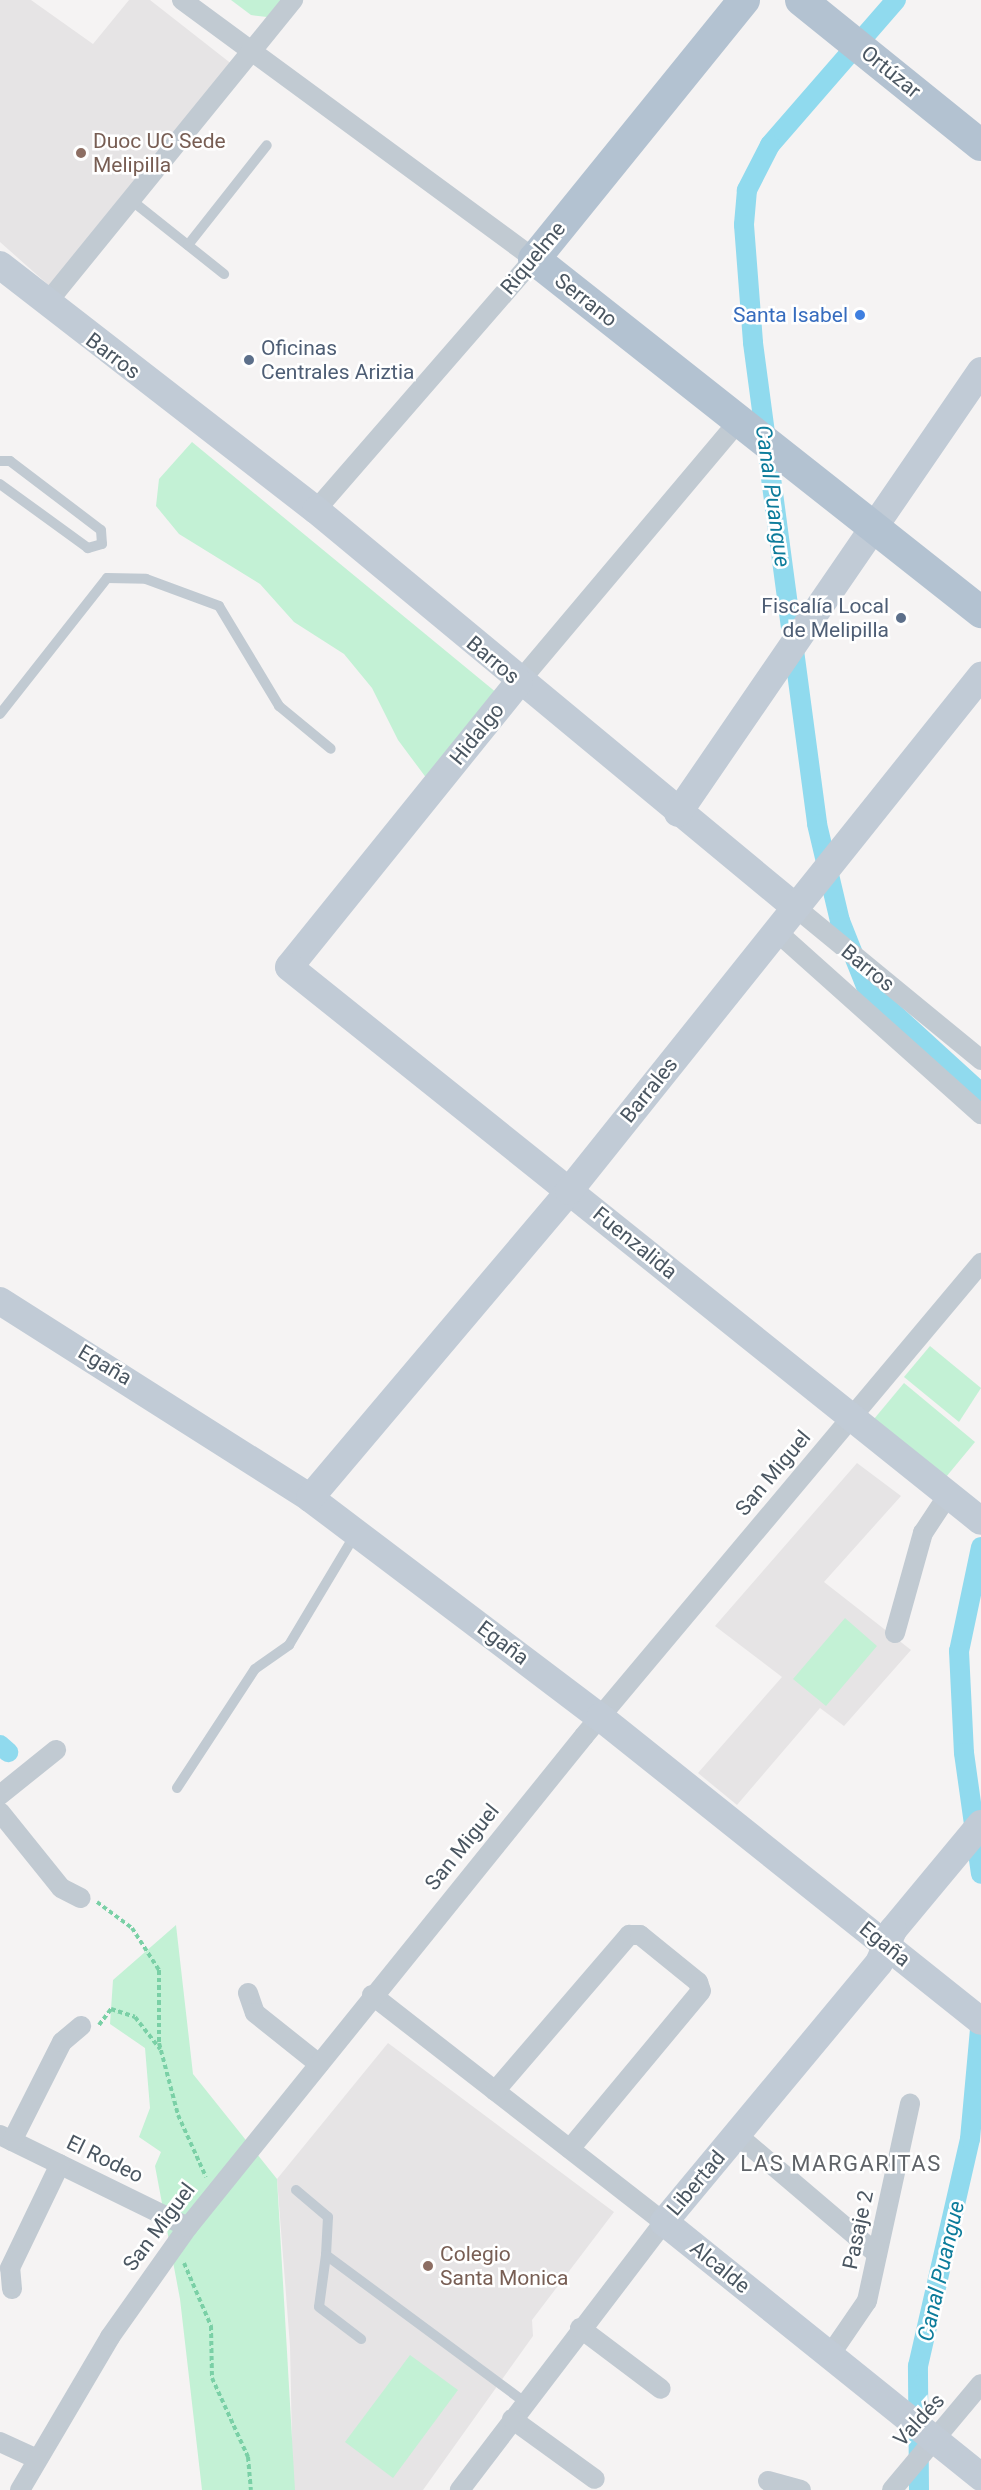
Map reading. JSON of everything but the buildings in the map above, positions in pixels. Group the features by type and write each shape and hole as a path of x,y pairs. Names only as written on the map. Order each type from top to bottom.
{"main road":[{"name":"Riquelme","path":"534,259 744,0"},
{"name":"Ortúzar","path":"801,0 981,145"},
{"name":"Serrano","path":"534,259 981,612"}],"street":[{"name":"Serrano","path":"182,0 250,53 534,259"},
{"path":"46,304 293,0"},
{"name":"Riquelme","path":"316,510 534,259"},
{"name":"Barros","path":"0,265 46,304 316,510 519,682 981,1060"},
{"path":"678,813 981,370"},
{"name":"Hidalgo","path":"289,967 519,682 745,426"},
{"name":"Barrales","path":"310,1498 569,1191 981,676"},
{"path":"776,931 981,1114"},
{"name":"Fuenzalida","path":"289,967 978,1519"},
{"name":"San Miguel","path":"20,2490 110,2337 182,2235 372,1995 600,1717 981,1263"},
{"name":"Egaña","path":"0,1301 310,1498 357,1532 600,1717 976,2017"},
{"path":"896,1633 924,1533 948,1495"},
{"path":"0,1795 56,1750"},
{"path":"0,1812 61,1888 81,1898"},
{"name":"Libertad","path":"460,2490 580,2328 664,2222 879,1963 886,1945 973,1834"},
{"path":"495,2091 629,1935 640,1935 698,1982 701,1991 570,2149"},
{"path":"248,1993 255,2013 319,2064"},
{"name":"Alcalde","path":"372,1995 664,2222 981,2476"},
{"path":"6,2138 62,2042 81,2026"},
{"name":"Pasaje 2","path":"830,2355 864,2309 910,2104"},
{"path":"736,2134 877,2254"},
{"name":"El Rodeo","path":"6,2138 60,2164 182,2235"},
{"path":"12,2289 10,2268 60,2164"},
{"path":"580,2328 661,2389"},
{"name":"Valdés","path":"892,2490 936,2441 981,2384"},
{"path":"512,2419 595,2479"},
{"path":"0,2442 37,2459"},
{"path":"768,2481 801,2490"}],"lane":[{"path":"188,245 267,145"},
{"path":"131,200 224,274"},
{"path":"0,461 10,461 101,530 102,544 88,548 0,484"},
{"path":"0,714 107,578 146,579 219,606 279,706 331,749"},
{"path":"177,1788 255,1669 289,1645 357,1532"},
{"path":"296,2190 328,2217 319,2307 361,2339"},
{"path":"326,2255 525,2402"}],"path":[{"path":"81,1898 106,1904 132,1928 159,1970 156,2006 161,2051 178,2115 206,2177"},
{"path":"81,2026 99,2026 111,2009 135,2017 161,2051"},
{"path":"182,2235 211,2326 212,2378 248,2457 251,2490"}],"shaded area":[{"name":"Duoc UC Sede Melipilla","path":"0,0 31,0 93,44 129,0 150,0 233,65 54,290 0,242"},
{"path":"857,1463 901,1496 824,1582 911,1650 844,1726 820,1708 737,1805 698,1773 782,1677 715,1626"},
{"name":"Colegio Santa Monica","path":"388,2043 614,2212 532,2320 533,2336 423,2490 293,2490 290,2346 277,2179"}],"green space":[{"path":"231,0 281,0 267,17 251,15"},
{"path":"192,442 503,698 433,787 398,740 372,688 344,654 294,622 260,584 179,534 156,506 159,479"},
{"path":"930,1346 981,1388 959,1422 904,1377"},
{"path":"904,1383 975,1442 946,1477 874,1419"},
{"path":"845,1618 877,1646 826,1706 793,1679"},
{"path":"176,1925 193,2074 277,2179 295,2490 202,2490 180,2299 155,2166 161,2152 139,2137 150,2108 145,2048 110,2024 113,1980"},
{"path":"410,2355 458,2390 393,2478 345,2442"}],"waterway":[{"name":"Canal Puangue","path":"896,0 770,145 747,190 744,225 753,343 817,824 840,921 867,989 981,1093"},
{"name":"Canal Puangue","path":"981,1547 959,1651 964,1753 981,1874"},
{"path":"0,1745 8,1752"},
{"name":"Canal Puangue","path":"919,2490 918,2366 970,2139 981,2017"}],"place":[{"name":"Duoc UC Sede Melipilla","path":"81,153"},
{"name":"Santa Isabel","path":"860,315"},
{"name":"Oficinas Centrales Ariztia","path":"249,360"},
{"name":"Fiscalía Local de Melipilla","path":"901,618"},
{"name":"Colegio Santa Monica","path":"428,2266"}],"district":[{"name":"LAS MARGARITAS","path":"841,2164"}]}
